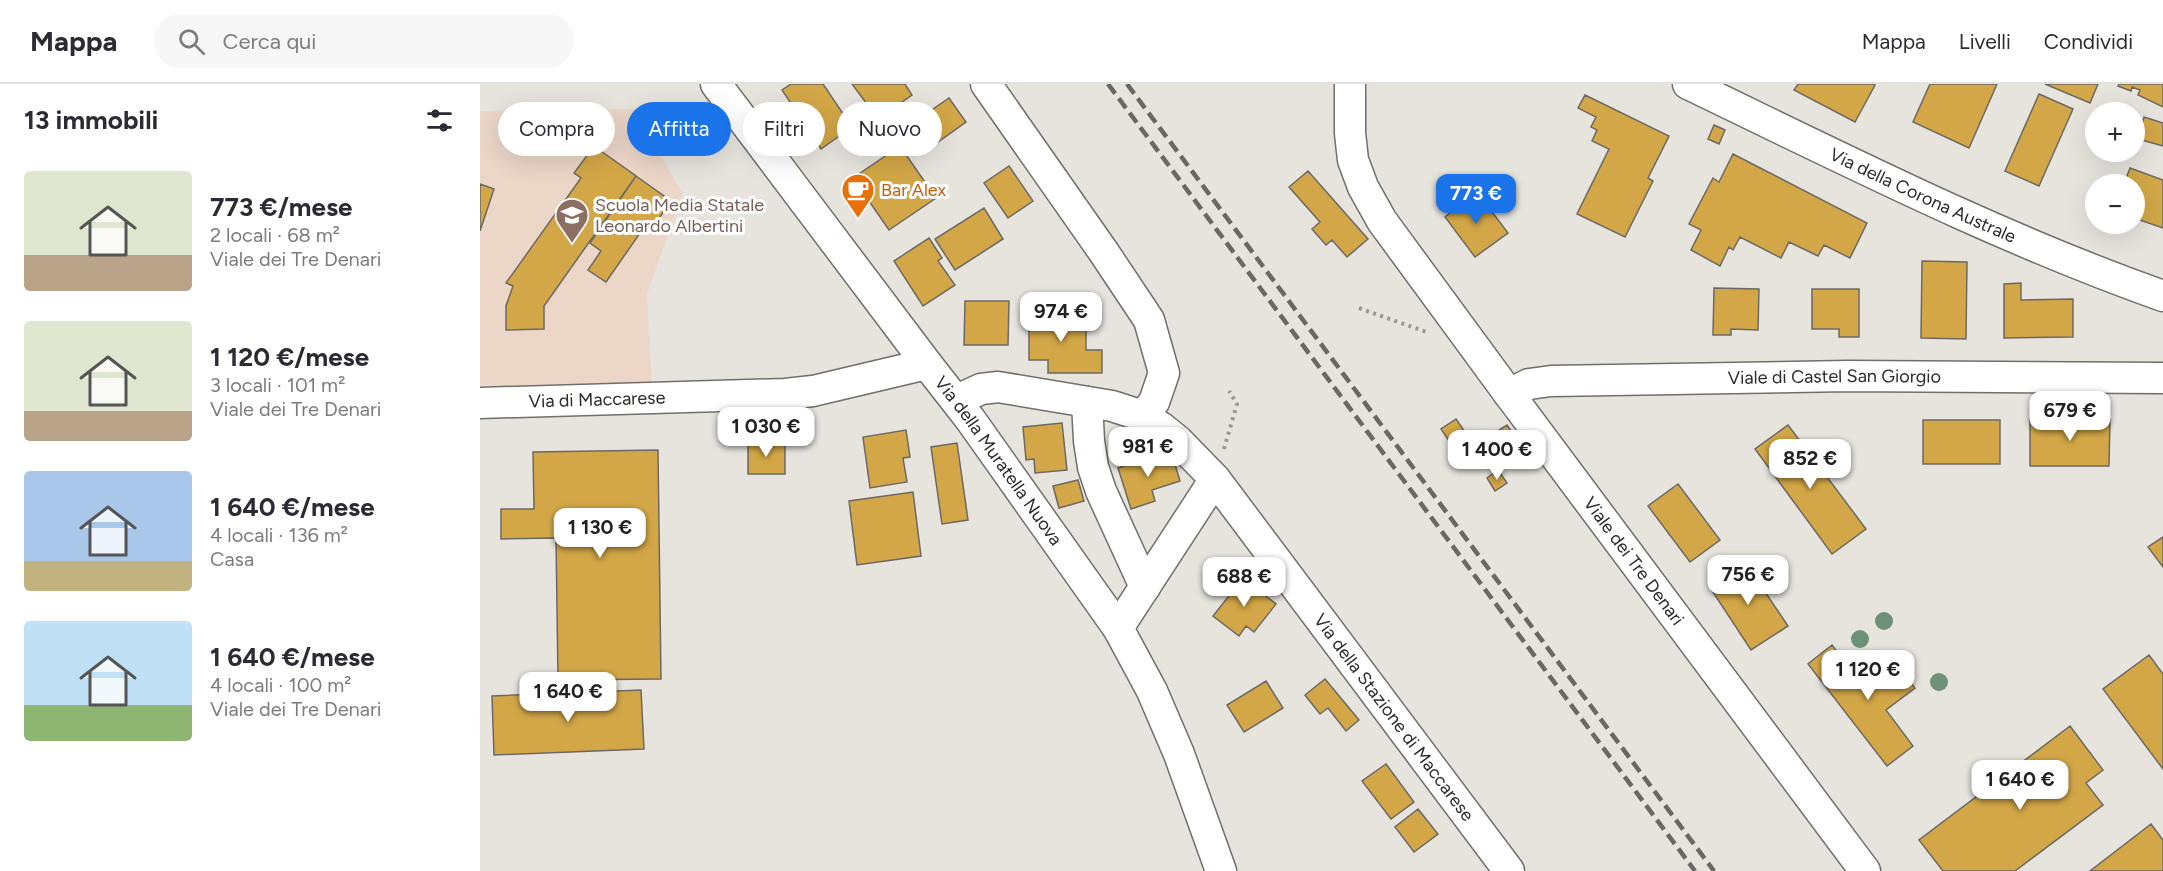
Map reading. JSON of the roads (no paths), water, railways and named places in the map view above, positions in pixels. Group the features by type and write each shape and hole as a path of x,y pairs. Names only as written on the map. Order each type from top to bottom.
{"street":[{"name":"Via della Muratella Nuova","path":"716,84 927,364 957,400 1118,628 1152,691 1179,754 1221,871"},
{"path":"986,84 1149,320 1164,373 1155,402 1143,416"},
{"name":"Viale dei Tre Denari","path":"1350,84 1352,152 1356,169 1367,195 1382,220 1865,871"},
{"name":"Via della Corona Australe","path":"1690,84 2013,238 2163,296"},
{"name":"Via di Maccarese","path":"480,403 785,394 813,391 927,364"},
{"name":"Viale di Castel San Giorgio","path":"1509,394 1529,384 1551,381 1848,376 2163,378"},
{"name":"Via della Stazione di Maccarese","path":"957,400 981,389 998,387 1086,402 1143,416 1178,441 1215,479 1509,871"},
{"path":"1086,402 1093,467 1101,491 1145,587"},
{"path":"1118,628 1215,479"}],"railway":[{"path":"1108,84 1695,871"},
{"path":"1127,84 1714,871"}],"place":[{"name":"Bar Alex","path":"858,219"},
{"name":"Scuola Media Statale Leonardo Albertini","path":"572,244"}]}
